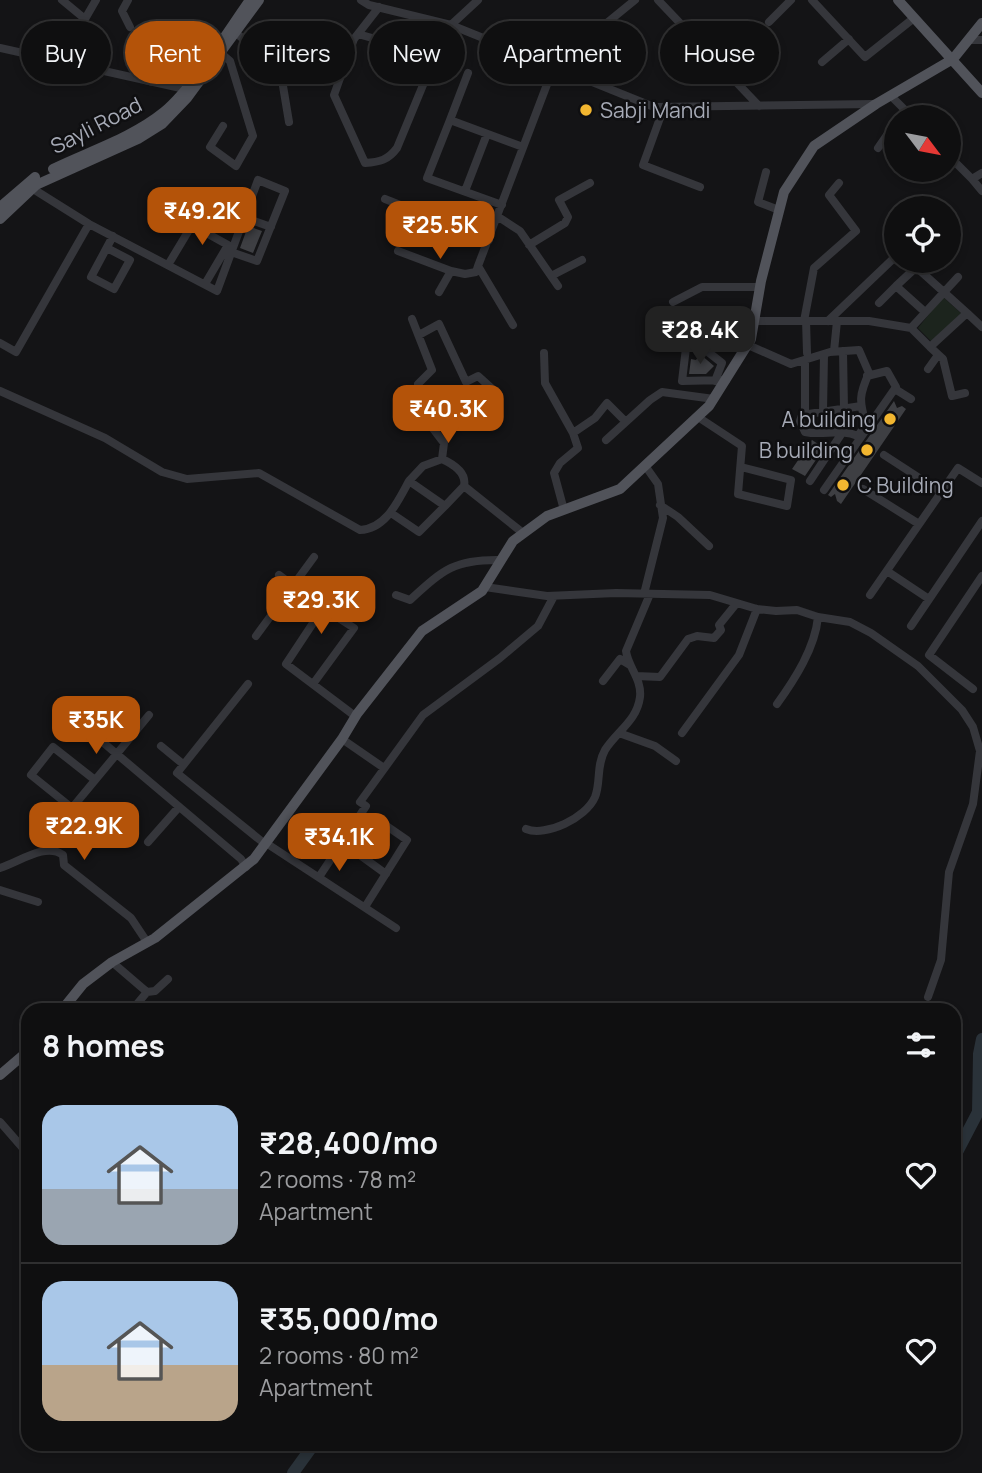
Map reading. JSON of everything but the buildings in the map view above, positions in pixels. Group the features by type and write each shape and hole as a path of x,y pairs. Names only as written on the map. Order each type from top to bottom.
{"main road":[{"name":"Sayli Road","path":"225,42 250,0"},
{"path":"233,31 258,0"},
{"path":"902,2 982,93"},
{"path":"68,1003 83,984 112,962 147,942 246,867 342,739 355,716 422,631 482,592 513,541 547,516 620,489 698,417 713,399 720,381 748,345 784,191 814,146 876,104 953,59 982,23"},
{"name":"Sayli Road","path":"0,207 28,186 150,122 169,107 189,84"},
{"path":"0,219 28,186 155,130 187,99 197,84"},
{"path":"0,1075 21,1057"}],"street":[{"path":"62,0 85,19 96,0"},
{"path":"127,21 122,11 128,0"},
{"path":"455,21 478,0"},
{"path":"609,21 635,0"},
{"path":"658,0 759,106"},
{"path":"770,21 791,0"},
{"path":"812,0 865,57 914,18"},
{"path":"358,34 435,56 397,148 389,158 376,162 365,163 334,95 354,39 371,3 436,21"},
{"path":"233,31 280,68 289,122"},
{"path":"822,62 849,39"},
{"path":"968,40 982,40"},
{"path":"0,48 21,53"},
{"path":"223,126 210,147 236,166 253,136 230,61 225,57"},
{"path":"111,73 185,89"},
{"path":"468,73 427,178 502,205"},
{"path":"398,251 451,271 465,274 476,272 547,84"},
{"path":"598,84 654,107 876,104"},
{"path":"891,96 897,105"},
{"path":"664,107 643,165 700,187"},
{"path":"450,120 523,147"},
{"path":"465,191 487,134"},
{"path":"878,148 884,139"},
{"path":"961,168 982,191"},
{"path":"766,172 758,202 779,210"},
{"path":"972,179 982,173"},
{"path":"28,186 89,224 217,290 243,217 258,180 285,191 257,261 231,252"},
{"path":"530,245 565,223 568,217 559,200 590,183"},
{"path":"805,414 805,321 814,268 856,230 829,195 839,183"},
{"path":"385,199 489,240"},
{"path":"498,216 520,231 558,286"},
{"path":"243,217 271,227"},
{"path":"0,343 16,352 89,224"},
{"path":"168,265 192,225 228,244 205,284"},
{"path":"107,248 130,260 114,289 91,277 113,236"},
{"path":"551,276 582,260"},
{"path":"478,267 513,325"},
{"path":"832,321 884,268"},
{"path":"439,292 451,271"},
{"path":"878,303 910,273"},
{"path":"928,273 982,327"},
{"path":"911,328 958,276"},
{"path":"896,286 925,312"},
{"path":"673,302 702,287 760,287"},
{"path":"930,347 967,313"},
{"path":"669,318 689,323 682,381 720,381 722,363 704,348 687,345"},
{"path":"412,320 432,370 418,384 436,405 426,411 431,419 428,422 444,443 442,459"},
{"path":"755,321 869,321 911,328 943,359 952,396 965,393"},
{"path":"832,321 844,409"},
{"path":"419,335 439,324 466,382 478,376 499,395"},
{"path":"748,345 791,364 806,356 859,351 869,373 859,401 861,406 866,424 858,436 844,430 817,434 805,432 800,421 802,415 861,406"},
{"path":"544,353 545,383 579,448 561,463 554,474 564,510"},
{"path":"822,412 824,355"},
{"path":"928,369 937,355"},
{"path":"824,489 896,387 887,371 867,376"},
{"path":"895,389 911,399"},
{"path":"0,391 105,438 162,472 187,479 259,473 360,530 374,528 391,513 409,481 423,466 442,459 457,467 465,481 464,486 419,532 391,513"},
{"path":"606,440 662,392 713,399"},
{"path":"573,433 595,418 607,403 625,421"},
{"path":"698,417 742,446 738,494 787,506 791,480 741,467"},
{"path":"810,481 844,430"},
{"path":"884,455 941,492"},
{"path":"526,829 536,832 545,830 586,811 596,797 600,761 619,733 629,724 636,709 640,689 626,650 645,610 663,518 658,484 646,467"},
{"path":"870,595 958,468 982,484"},
{"path":"409,481 444,506"},
{"path":"464,486 523,533"},
{"path":"863,489 919,524"},
{"path":"660,505 678,517 709,546"},
{"path":"911,626 982,522"},
{"path":"256,636 314,558"},
{"path":"396,595 410,600 454,565 472,560 500,560"},
{"path":"887,571 929,599"},
{"path":"279,575 354,628 313,684"},
{"path":"973,689 929,655 982,576"},
{"path":"485,587 554,596 709,595 757,609 797,610 849,622 871,633 918,666 962,710 972,727 980,751 973,804 949,872 941,960 928,997"},
{"path":"319,877 366,806 360,802 423,715 538,626 554,596"},
{"path":"636,676 660,677 688,639 696,636 714,638 721,631 719,625 736,604"},
{"path":"323,608 286,664 355,716"},
{"path":"682,733 739,655 757,609"},
{"path":"777,704 793,682 803,661 817,631 818,617"},
{"path":"603,681 620,659 630,665"},
{"path":"248,684 177,773 265,843 396,928"},
{"path":"95,780 53,747 31,775 72,808 149,715"},
{"path":"86,728 241,859 246,867"},
{"path":"619,733 655,746 676,761"},
{"path":"342,739 384,768"},
{"path":"161,746 183,764"},
{"path":"148,842 178,808"},
{"path":"365,907 407,840 375,818"},
{"path":"342,842 386,874"},
{"path":"0,869 48,848 57,850 63,855 64,865 131,918 147,942"},
{"path":"0,890 38,902"},
{"path":"112,962 147,992"},
{"path":"138,1003 147,992 155,991 168,979"},
{"path":"0,1122 21,1146"}],"shaded area":[{"path":"943,297 963,315 932,342 918,328"}],"waterway":[{"path":"961,1145 978,1112 979,1054 982,1039"},
{"path":"293,1473 309,1451"}],"place":[{"name":"Sabji Mandi","path":"586,110"},
{"name":"A building","path":"890,419"},
{"name":"B building","path":"867,450"},
{"name":"C Building","path":"843,485"}]}
